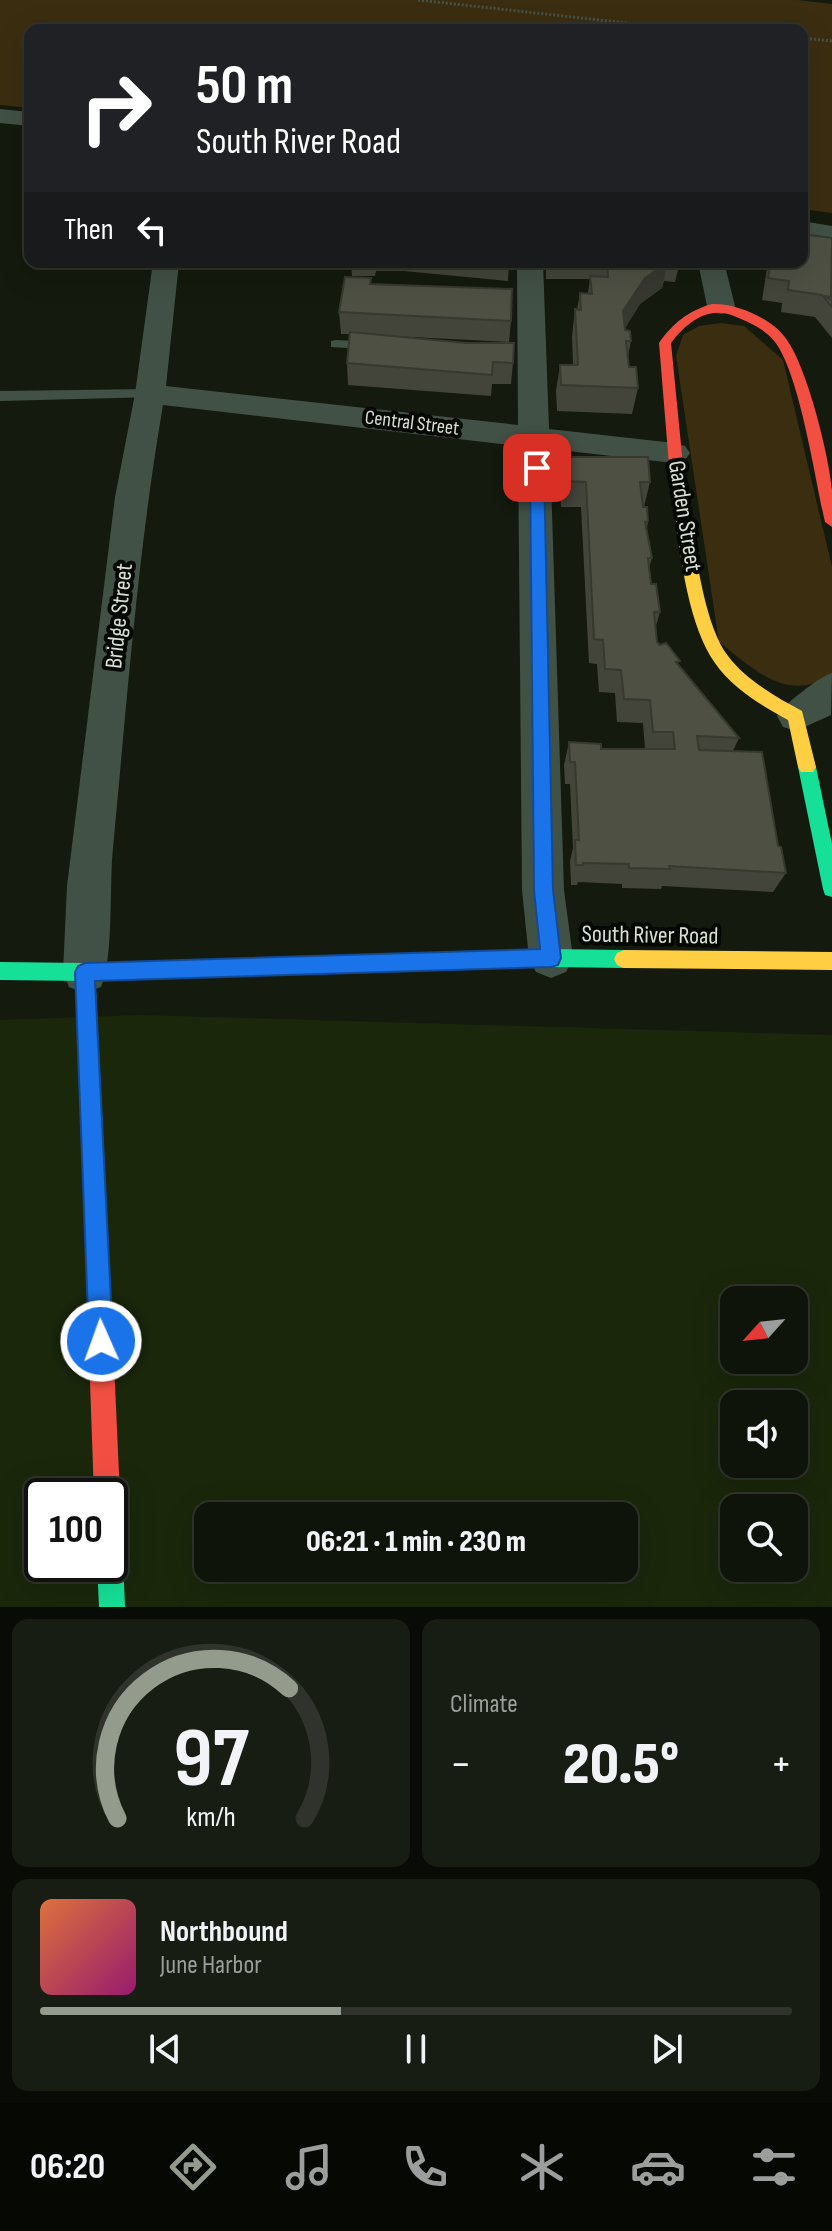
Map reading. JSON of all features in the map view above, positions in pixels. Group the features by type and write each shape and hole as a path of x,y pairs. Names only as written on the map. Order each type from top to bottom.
{"main road":[{"name":"Garden Street","path":"721,306 687,319 671,332 665,343 674,453 700,609 710,646 720,660 768,701 796,716"},
{"path":"721,306 768,328 789,350 826,468 832,522"},
{"path":"796,716 832,889"},
{"name":"South River Road","path":"0,971 85,972 551,958 832,961"},
{"path":"85,972 106,1478"},
{"path":"111,1582 112,1607"}],"street":[{"path":"0,116 24,118"},
{"path":"808,230 832,234"},
{"name":"Bridge Street","path":"85,972 88,886 131,497 150,394 165,268"},
{"path":"530,268 525,353 536,438 543,890 551,958"},
{"path":"712,268 721,306"},
{"name":"Central Street","path":"150,394 674,453"},
{"path":"796,716 818,704 832,688"}],"lane":[{"path":"336,344 396,347"},
{"path":"0,396 150,394"}],"path":[{"path":"418,0 636,24"},
{"path":"808,39 832,41"}],"shaded area":[{"path":"0,0 798,0 832,4 832,213 808,210 808,24 24,24 24,107 0,105"},
{"path":"721,323 744,326 783,360 832,567 832,675 815,683 800,686 771,679 719,642 676,356 683,335 699,326"},
{"path":"141,1015 832,1035 832,1607 0,1607 0,1020"}],"building":[{"path":"808,235 832,238 831,297 824,296 832,301 832,307 822,295 788,290 789,281 768,278 770,268 808,268"},
{"path":"607,268 659,268 645,278 623,311 625,330 630,331 631,341 626,341 629,367 636,367 638,388 561,385 560,365 578,365 575,309 581,310 580,293 592,294 590,276 608,277"},
{"path":"345,277 371,278 370,284 512,289 511,321 339,312"},
{"path":"350,332 466,343 514,343 513,363 493,362 492,375 347,363"},
{"path":"564,457 648,457 650,482 640,482 643,507 647,507 648,521 645,522 652,558 648,558 651,584 656,584 660,612 654,612 657,642 660,645 666,643 680,661 676,662 739,738 697,736 699,750 762,752 778,846 781,847 786,873 669,866 670,869 629,868 629,864 576,865 575,840 579,840 575,762 570,762 569,742 601,744 601,749 675,749 673,732 653,732 650,700 624,699 621,670 605,669 603,640 594,639 586,482 565,481"}],"traffic: fast":[{"path":"807,767 832,889"},
{"path":"0,971 85,972 551,958 624,959"},
{"path":"111,1582 112,1607"}],"traffic: slow":[{"path":"676,465 698,598 713,647 722,661 747,685 796,716 807,767"},
{"path":"624,959 832,961"},
{"path":"85,972 99,1296"}],"traffic: jam":[{"path":"676,465 665,343 693,315 712,308 731,310 768,329 787,350 803,396 832,522"},
{"path":"99,1296 106,1478"}],"route":[{"path":"101,1341 85,972 551,958 543,890 537,468"}]}
